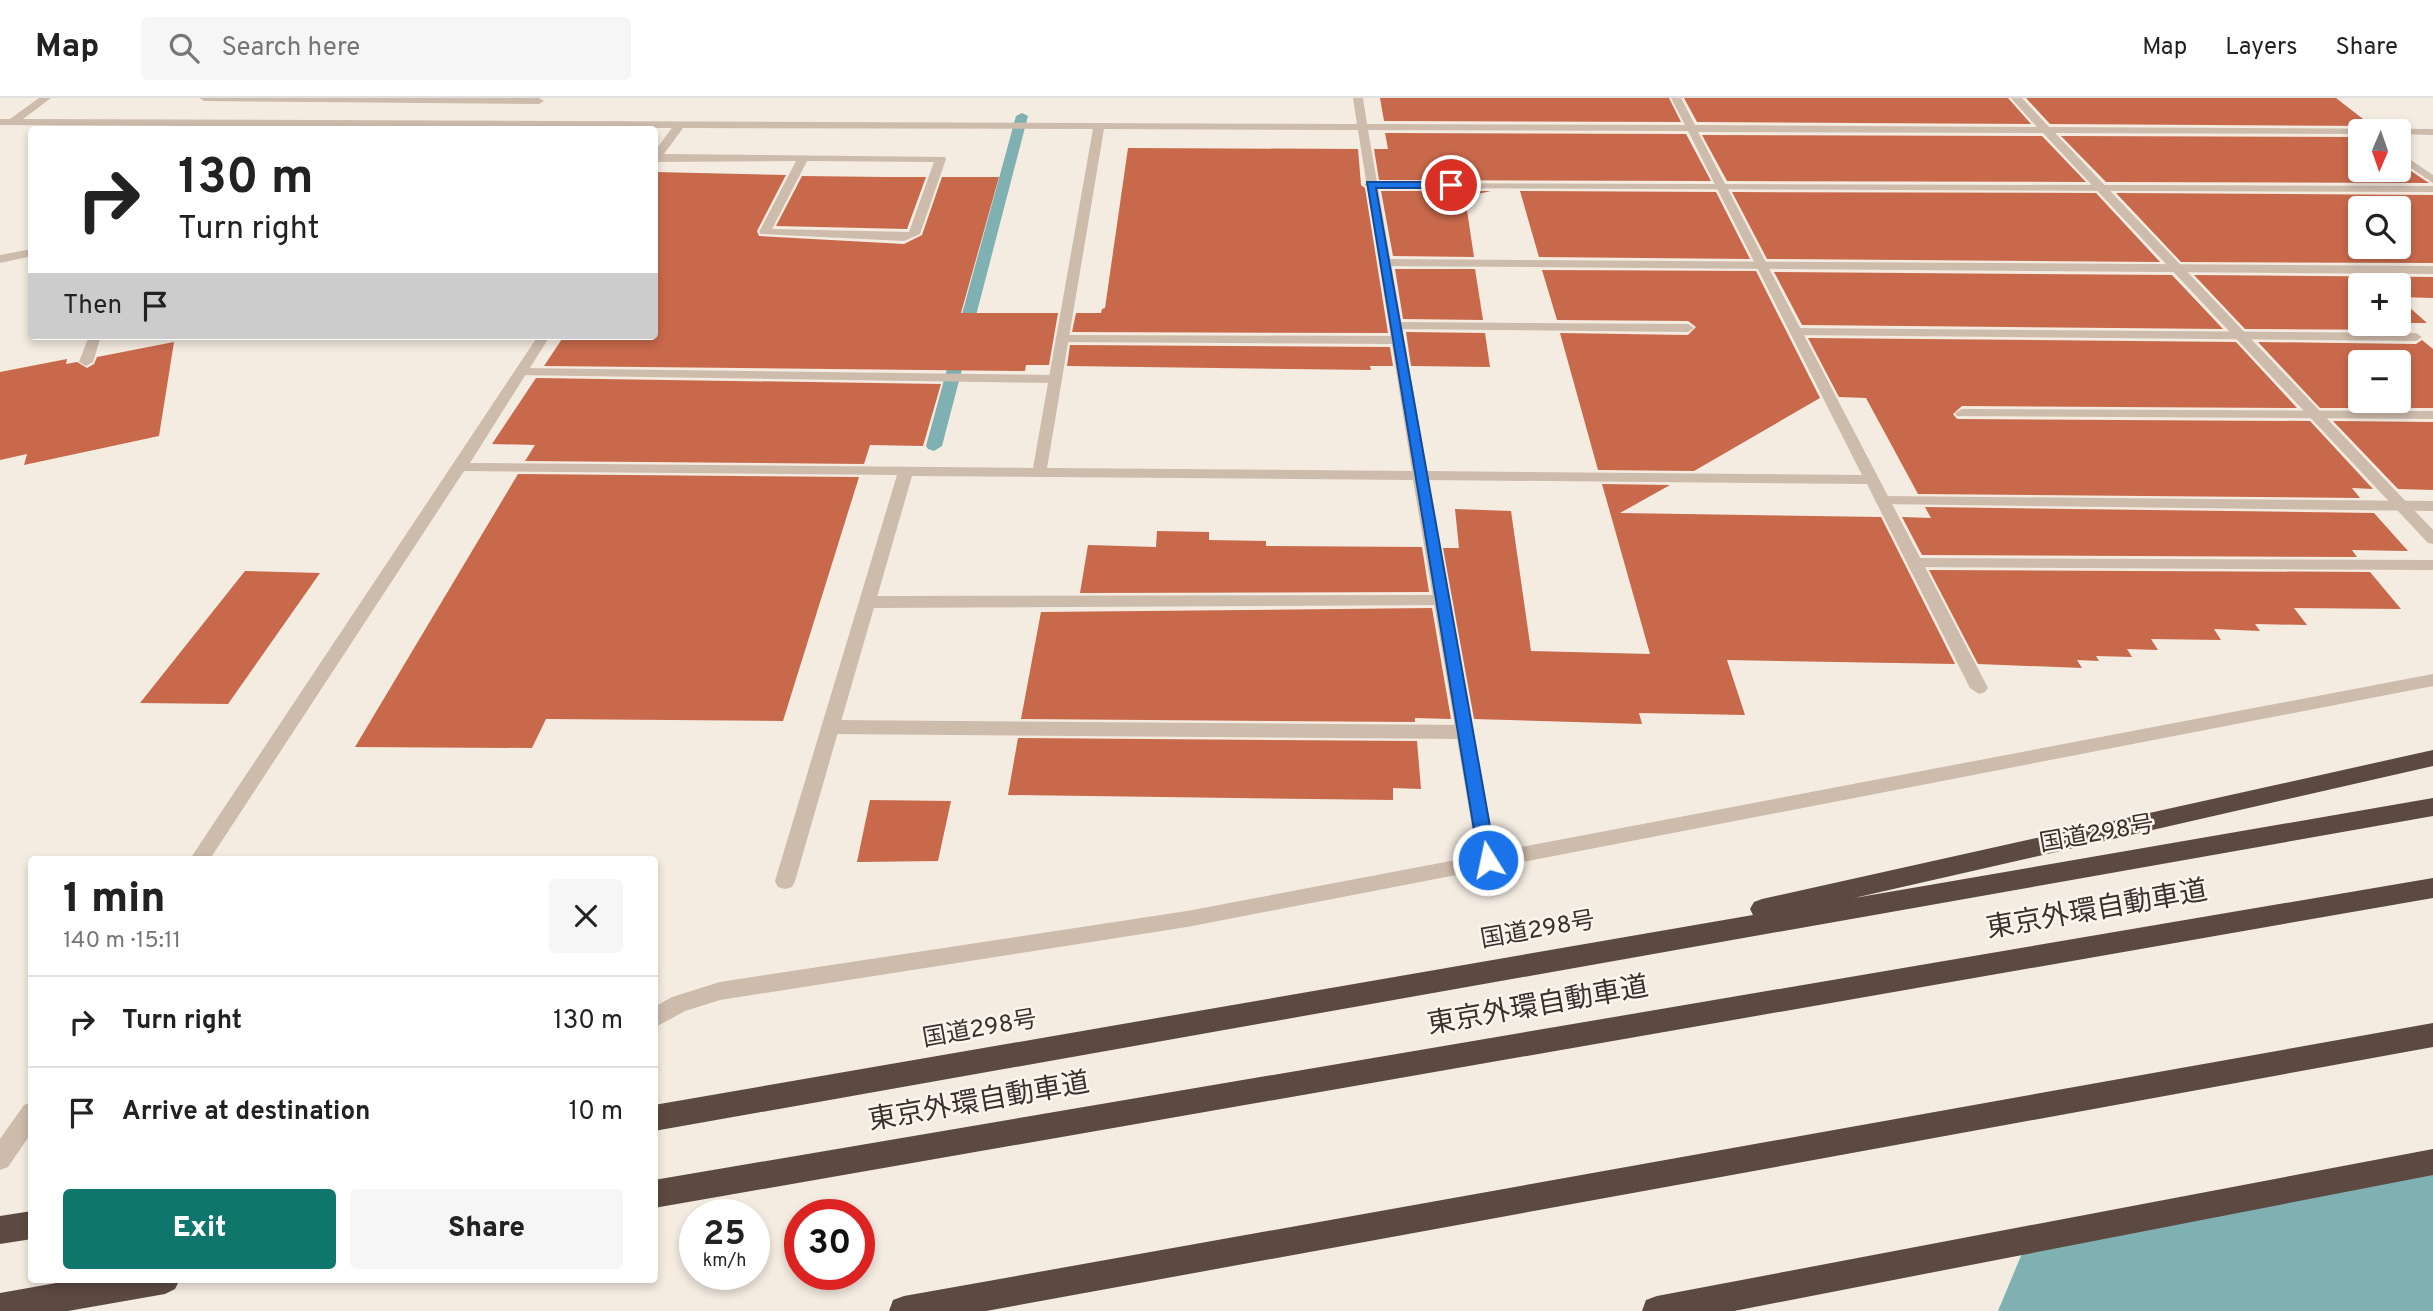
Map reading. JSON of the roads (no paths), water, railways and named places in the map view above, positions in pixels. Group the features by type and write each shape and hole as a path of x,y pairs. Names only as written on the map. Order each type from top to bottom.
{"highway":[{"path":"1511,966 2433,758"},
{"name":"国道298号","path":"658,1117 1511,966 2433,807"},
{"name":"東京外環自動車道","path":"658,1193 2433,888"},
{"path":"904,1311 2433,1035"},
{"path":"1657,1311 2433,1162"},
{"path":"0,1230 28,1226"},
{"path":"0,1308 142,1283"}],"street":[{"path":"0,130 6,122 46,98"},
{"path":"204,98 540,99"},
{"path":"1357,98 1383,263 1488,860"},
{"path":"1676,98 1979,688"},
{"path":"2016,98 2433,538"},
{"path":"521,124 540,99"},
{"path":"6,122 357,126 680,124 2348,131"},
{"path":"658,154 680,124"},
{"path":"1039,473 1099,126"},
{"path":"2412,131 2433,132"},
{"path":"658,158 803,158 941,159 914,234 904,237 765,232 803,158"},
{"path":"2412,165 2433,180"},
{"path":"1370,184 2433,189"},
{"path":"0,259 28,253"},
{"path":"1383,263 2433,270"},
{"path":"1062,340 1688,328"},
{"path":"1796,332 2416,337"},
{"path":"86,362 94,340"},
{"path":"202,856 541,340"},
{"path":"521,372 1055,379"},
{"path":"1962,414 2433,415"},
{"path":"460,467 1872,480"},
{"path":"785,881 905,471"},
{"path":"1882,501 2433,506"},
{"path":"1914,563 2433,565"},
{"path":"867,602 1442,601"},
{"path":"658,1017 679,1004 720,992 1187,919 2433,680"},
{"path":"830,727 1465,732"},
{"path":"0,1159 28,1118"}],"waterway":[{"path":"934,446 1022,116"},
{"path":"2083,1311 2433,1255"}]}
